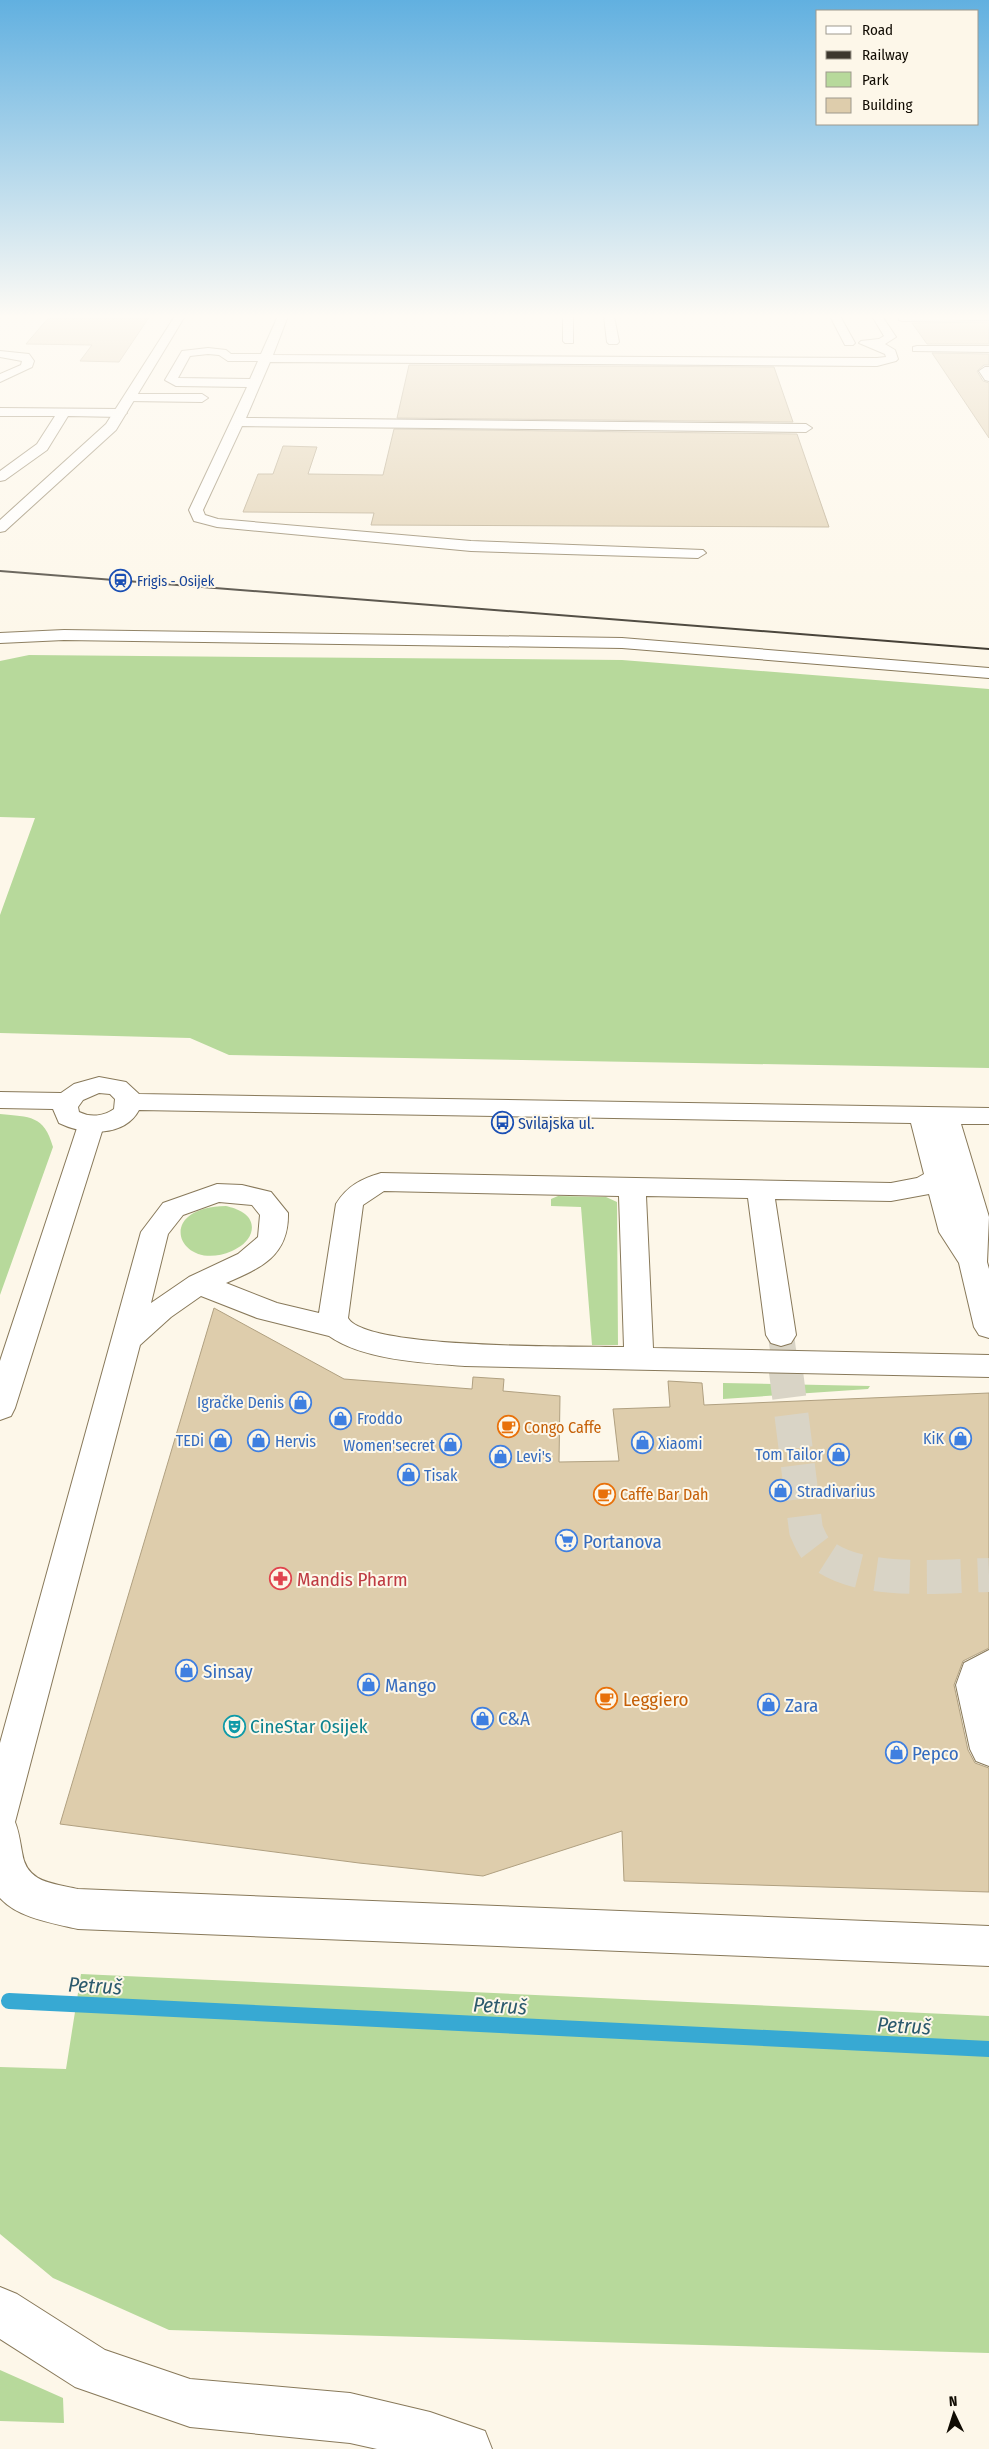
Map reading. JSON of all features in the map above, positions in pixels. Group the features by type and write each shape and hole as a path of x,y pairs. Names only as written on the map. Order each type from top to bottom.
{"main road":[{"path":"0,477 42,447 53,430"},
{"path":"0,528 81,456 106,430"},
{"path":"234,430 196,510 200,518 217,523 471,546 698,553"},
{"path":"0,638 64,635 622,643 989,673"},
{"path":"99,1085 117,1087 128,1096 130,1102 125,1113 118,1118 101,1124 91,1125 74,1122 68,1118 65,1107 67,1101 80,1090 99,1085"},
{"path":"0,1100 67,1101"},
{"path":"130,1102 989,1116"},
{"path":"934,1114 937,1177 953,1232 973,1262 989,1327"},
{"path":"934,1114 979,1195 973,1262"},
{"path":"0,1408 91,1125"},
{"path":"337,1328 333,1318 334,1308 350,1204 356,1195 368,1186 381,1182 861,1192 908,1190 925,1186 937,1177"},
{"path":"632,1187 639,1359"},
{"path":"760,1190 781,1335"},
{"path":"0,1812 126,1340 155,1232 172,1209 217,1193 242,1194 261,1198 274,1213 274,1228 271,1239 259,1252 227,1272 200,1284 157,1312 126,1340"},
{"path":"200,1284 245,1304 298,1321 337,1328 348,1335 366,1341 428,1352 465,1355 989,1366"},
{"path":"989,1666 977,1674 974,1685 989,1749"},
{"path":"0,1832 2,1858 11,1882 31,1898 78,1909 989,1946"},
{"path":"0,2310 92,2370 190,2403 350,2418 430,2437 467,2449"}],"green space":[{"path":"29,655 622,660 989,689 989,1068 229,1055 190,1038 0,1033 0,915 35,818 0,817 0,661"},
{"path":"0,1114 28,1117 40,1123 45,1129 53,1147 0,1295"},
{"path":"558,1196 606,1197 617,1202 618,1345 592,1345 581,1207 551,1206 551,1199"},
{"path":"226,1206 241,1211 249,1218 252,1227 246,1242 232,1251 213,1256 198,1254 187,1247 181,1238 181,1227 188,1217 203,1209"},
{"path":"723,1383 870,1386 868,1389 723,1399"},
{"path":"81,1974 989,2016 989,2353 169,2330 53,2278 0,2234 0,2067 66,2069"},
{"path":"0,2370 63,2398 64,2423 0,2421"}],"building":[{"path":"394,430 797,434 829,527 371,525 374,513 243,512 258,474 273,474 283,446 317,447 308,474 383,475"},
{"path":"984,430 989,430 989,438"},
{"name":"Portanova","path":"214,1308 344,1379 472,1389 473,1377 504,1379 503,1391 560,1396 559,1462 619,1461 613,1409 670,1407 668,1381 702,1383 704,1405 989,1393 989,1648 963,1661 954,1685 968,1750 975,1763 989,1768 989,1892 624,1881 622,1831 483,1876 359,1863 60,1824"}],"waterway":[{"name":"Petruš","path":"9,2001 989,2049"}],"tunnel":[{"path":"781,1335 785,1365"},
{"path":"785,1364 806,1530 817,1550 833,1561 852,1569 875,1574 923,1577 989,1575"}],"railway":[{"path":"0,571 989,649"}],"place":[{"name":"Frigis - Osijek","path":"121,581"},
{"name":"Svilajska ul.","path":"502,1123"},
{"name":"Igračke Denis","path":"300,1402"},
{"name":"Froddo","path":"341,1418"},
{"name":"Congo Caffe","path":"508,1427"},
{"name":"KiK","path":"960,1438"},
{"name":"TEDi","path":"220,1440"},
{"name":"Hervis","path":"259,1441"},
{"name":"Xiaomi","path":"642,1443"},
{"name":"Women'secret","path":"451,1445"},
{"name":"Tom Tailor","path":"839,1454"},
{"name":"Levi's","path":"500,1456"},
{"name":"Tisak","path":"408,1475"},
{"name":"Stradivarius","path":"781,1491"},
{"name":"Caffe Bar Dah","path":"604,1494"},
{"name":"Portanova","path":"567,1541"},
{"name":"Mandis Pharm","path":"281,1579"},
{"name":"Sinsay","path":"187,1671"},
{"name":"Mango","path":"369,1685"},
{"name":"Leggiero","path":"607,1699"},
{"name":"Zara","path":"769,1705"},
{"name":"C&A","path":"482,1718"},
{"name":"CineStar Osijek","path":"234,1726"},
{"name":"Pepco","path":"896,1753"}]}
